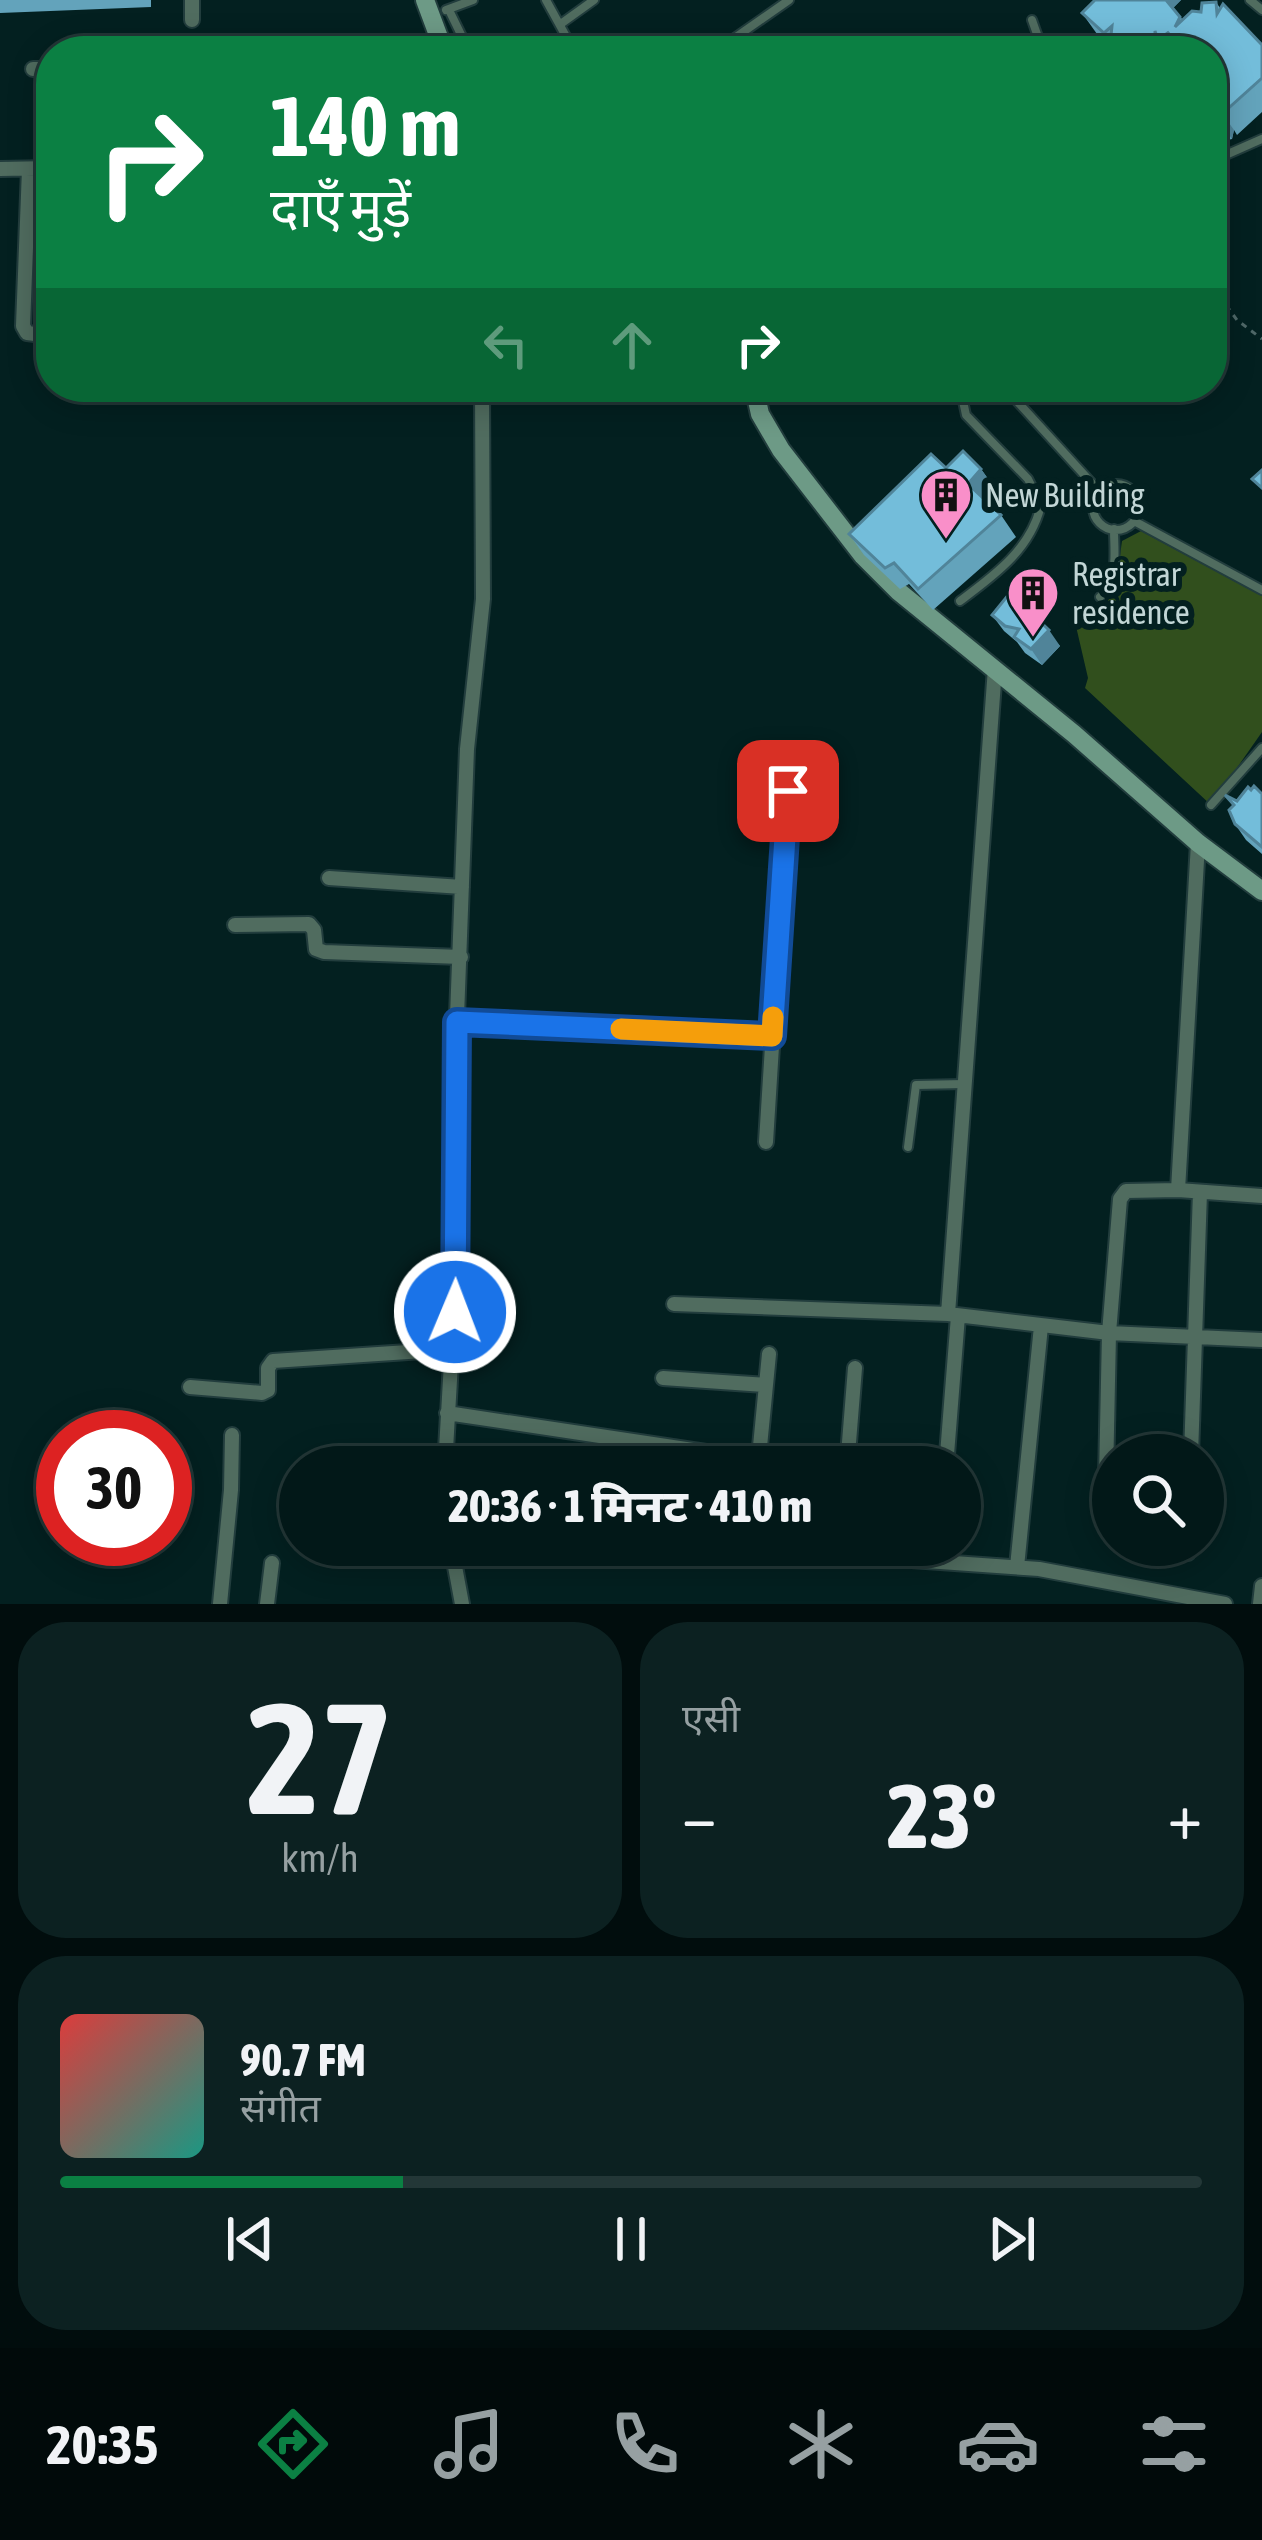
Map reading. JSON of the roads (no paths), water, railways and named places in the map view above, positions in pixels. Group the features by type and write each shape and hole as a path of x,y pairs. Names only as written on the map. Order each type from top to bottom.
{"main road":[{"path":"757,402 781,450 863,556 898,591 1262,891"}],"street":[{"path":"191,0 192,20"},
{"path":"0,169 36,169"},
{"path":"29,169 23,326 36,335"},
{"path":"446,1446 453,1349 457,1022 467,748 483,599 482,402"},
{"path":"947,1446 964,1084 995,668"},
{"path":"766,1142 788,791"},
{"path":"1178,1190 1198,842"},
{"path":"329,878 462,887"},
{"path":"235,925 309,924 316,949 325,952 461,957"},
{"path":"457,1022 772,1036"},
{"path":"1107,1434 1109,1334 1121,1196 1138,1189 1262,1196"},
{"path":"1192,1434 1201,1192"},
{"path":"674,1304 953,1315 1109,1334 1262,1340"},
{"path":"1017,1568 1041,1326"},
{"path":"190,1387 262,1393 268,1390 268,1368 273,1360 453,1349"},
{"path":"761,1446 769,1354"},
{"path":"849,1446 855,1368"},
{"path":"663,1378 766,1385"},
{"path":"448,1412 655,1446"},
{"path":"220,1604 232,1490 232,1435"},
{"path":"267,1604 272,1563"},
{"path":"981,1565 1088,1576 1225,1604"},
{"path":"456,1566 462,1604"},
{"path":"1260,1604 1262,1586"}],"lane":[{"path":"457,36 435,8 472,0"},
{"path":"546,0 568,36"},
{"path":"562,23 594,0"},
{"path":"737,36 789,0"},
{"path":"1250,0 1262,10"},
{"path":"1032,20 1038,36"},
{"path":"1227,154 1262,139"},
{"path":"960,602 1018,553 1032,533 1041,505 1028,479 965,415 963,402"},
{"path":"1018,402 1100,491"},
{"path":"1113,484 1128,487 1139,506 1134,520 1114,530 1101,524 1094,511 1100,491 1113,484"},
{"path":"1134,520 1258,588 1262,577"},
{"path":"1100,597 1108,591 1113,573 1114,530"},
{"path":"1211,805 1262,748"},
{"path":"908,1147 916,1084 964,1084"}],"place":[{"name":"New Building","path":"946,541"},
{"name":"Registrar residence","path":"1033,639"}]}
